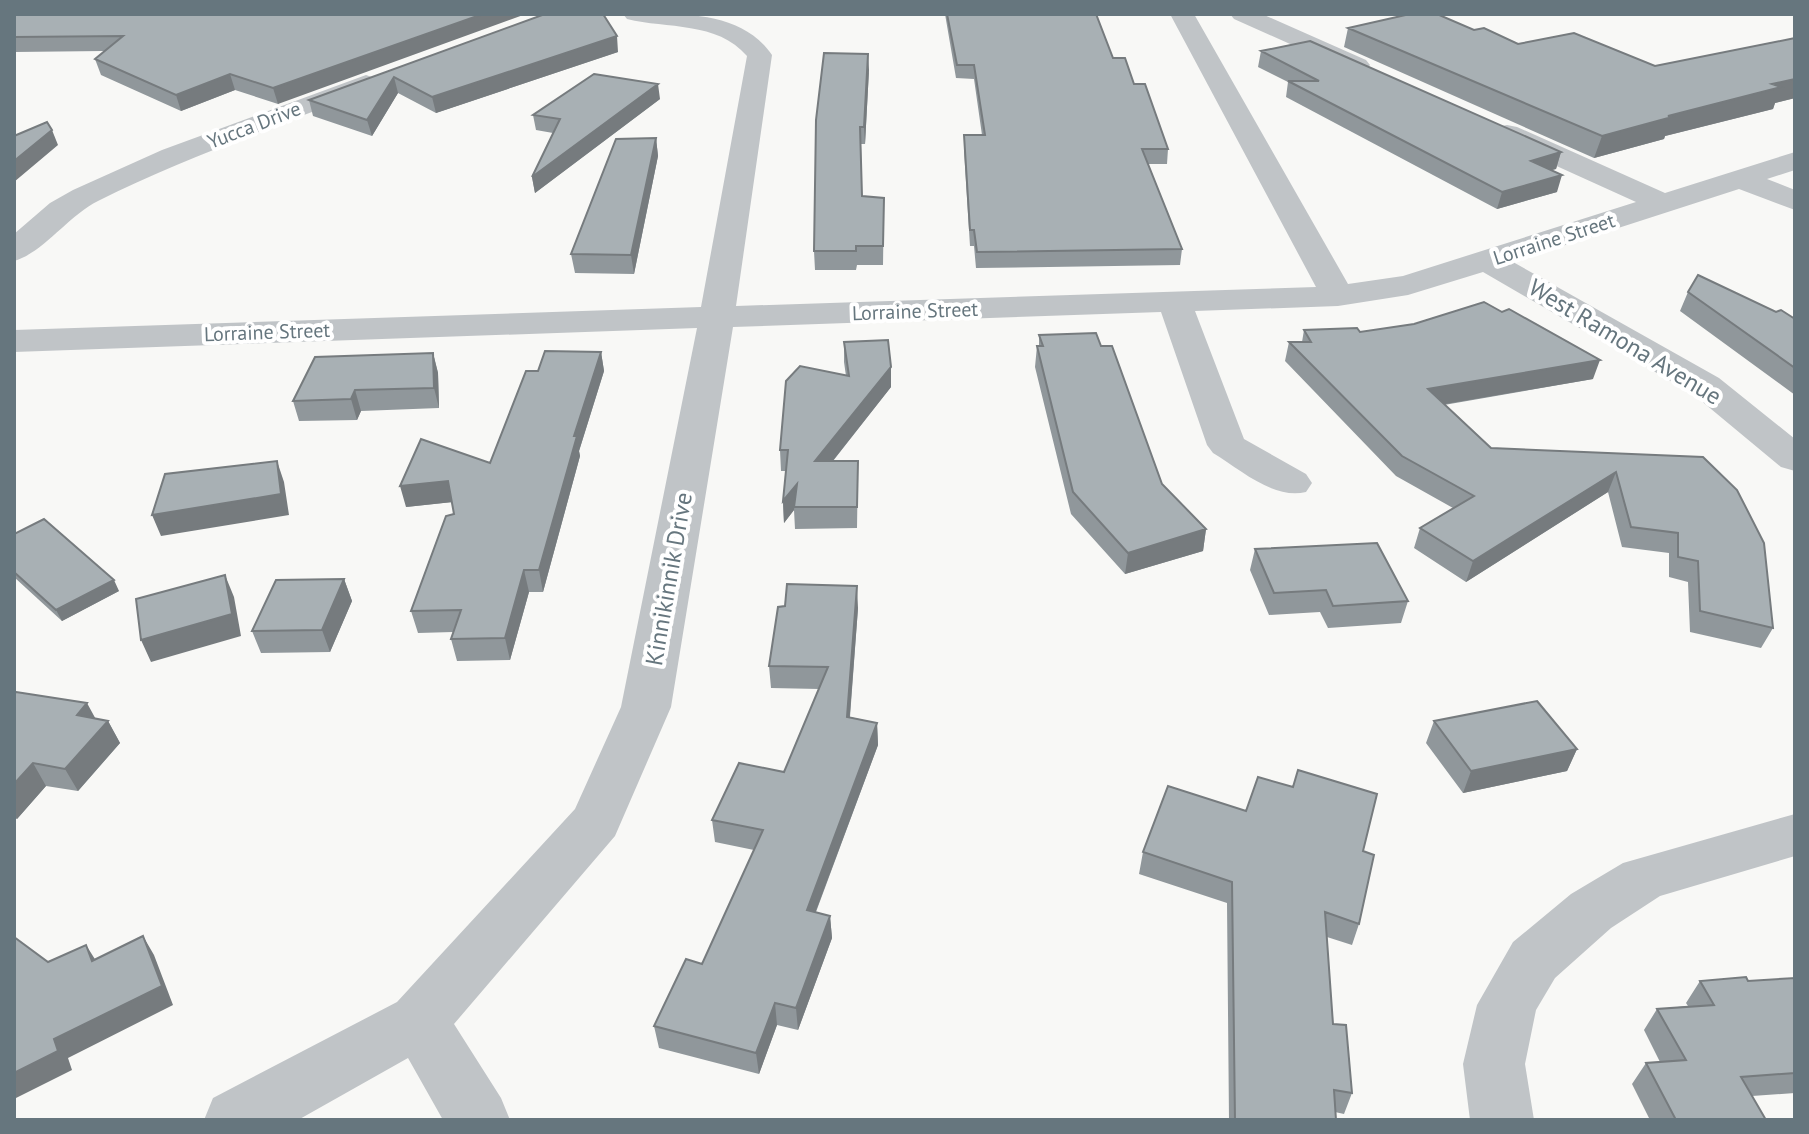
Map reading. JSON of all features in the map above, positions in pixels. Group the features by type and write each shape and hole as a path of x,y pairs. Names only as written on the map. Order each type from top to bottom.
{"street":[{"path":"1182,14 1338,296"},
{"path":"1242,14 1387,79"},
{"name":"Kinnikinnik Drive","path":"419,1021 596,821 646,707 717,317 760,55 753,45 741,37 656,15"},
{"name":"Yucca Drive","path":"14,251 61,210 84,196 172,156 391,74"},
{"path":"1489,125 1663,203"},
{"name":"Lorraine Street","path":"14,341 1338,296 1408,285 1795,161"},
{"path":"1738,178 1795,201"},
{"name":"West Ramona Avenue","path":"1488,261 1706,386 1795,459"},
{"path":"1175,303 1227,445 1292,483"},
{"path":"1502,1120 1494,1064 1507,1005 1534,960 1591,911 1643,879 1795,835"},
{"path":"236,1120 419,1021 478,1120"}],"building":[{"path":"14,14 483,14 273,88 230,74 176,95 95,59 123,36 14,37"},
{"path":"545,14 603,14 617,36 432,97 394,77 367,120 309,100"},
{"path":"947,14 1096,14 1113,58 1125,58 1134,84 1145,84 1168,149 1142,149 1182,249 977,252 974,230 970,230 964,135 985,135 974,65 957,65"},
{"path":"1410,14 1437,14 1474,30 1484,28 1518,44 1574,33 1655,66 1795,38 1795,79 1772,84 1781,87 1602,136 1348,28"},
{"path":"1310,41 1561,152 1531,161 1562,175 1502,192 1288,81 1319,81 1261,51"},
{"path":"824,53 868,54 864,127 860,127 862,196 884,198 883,246 856,246 856,251 814,251 816,120"},
{"path":"594,74 658,84 532,177 560,119 533,115"},
{"path":"47,122 52,130 14,161 14,136"},
{"path":"656,138 631,255 571,254 616,139"},
{"path":"1698,275 1776,312 1781,310 1795,319 1795,368 1688,292"},
{"path":"1484,302 1502,312 1509,309 1600,360 1428,389 1491,448 1703,457 1737,490 1764,543 1773,628 1700,611 1698,561 1678,557 1678,533 1631,527 1616,472 1473,561 1420,528 1474,496 1402,456 1289,342 1311,342 1304,330 1357,328 1360,332 1414,324"},
{"path":"1096,333 1101,346 1112,346 1162,484 1206,529 1128,553 1073,492 1037,346 1043,346 1039,335"},
{"path":"888,340 891,367 815,461 858,461 857,507 794,507 797,484 783,501 788,450 780,450 786,381 800,366 849,376 844,342"},
{"path":"545,351 601,352 574,436 577,436 539,570 524,570 505,638 451,639 461,610 411,611 446,516 454,514 448,481 400,486 421,439 490,463 526,371 538,371"},
{"path":"433,353 434,388 355,390 351,399 293,401 315,357"},
{"path":"277,461 281,494 152,515 165,474"},
{"path":"44,519 114,580 56,610 14,572 14,534"},
{"path":"1377,543 1408,601 1333,606 1326,590 1274,593 1255,549"},
{"path":"225,575 232,614 141,640 136,599"},
{"path":"344,579 322,630 252,631 276,580"},
{"path":"787,584 857,586 847,717 877,723 807,910 830,916 796,1008 775,1003 756,1053 654,1026 686,959 702,964 763,830 712,820 739,763 784,772 828,667 769,666 778,607 785,606"},
{"path":"16,692 87,703 77,715 108,721 65,769 33,763 14,784"},
{"path":"1537,701 1577,749 1471,771 1434,721"},
{"path":"1298,770 1377,794 1363,851 1374,855 1359,924 1325,912 1333,1024 1346,1025 1352,1093 1334,1090 1336,1120 1235,1120 1232,882 1143,852 1168,786 1246,811 1258,777 1293,787"},
{"path":"143,936 162,986 54,1039 58,1051 14,1073 14,937 48,962 86,945 92,961"},
{"path":"1746,977 1748,981 1795,978 1795,1073 1741,1077 1766,1120 1676,1120 1646,1063 1686,1060 1657,1009 1714,1005 1700,981"}]}
